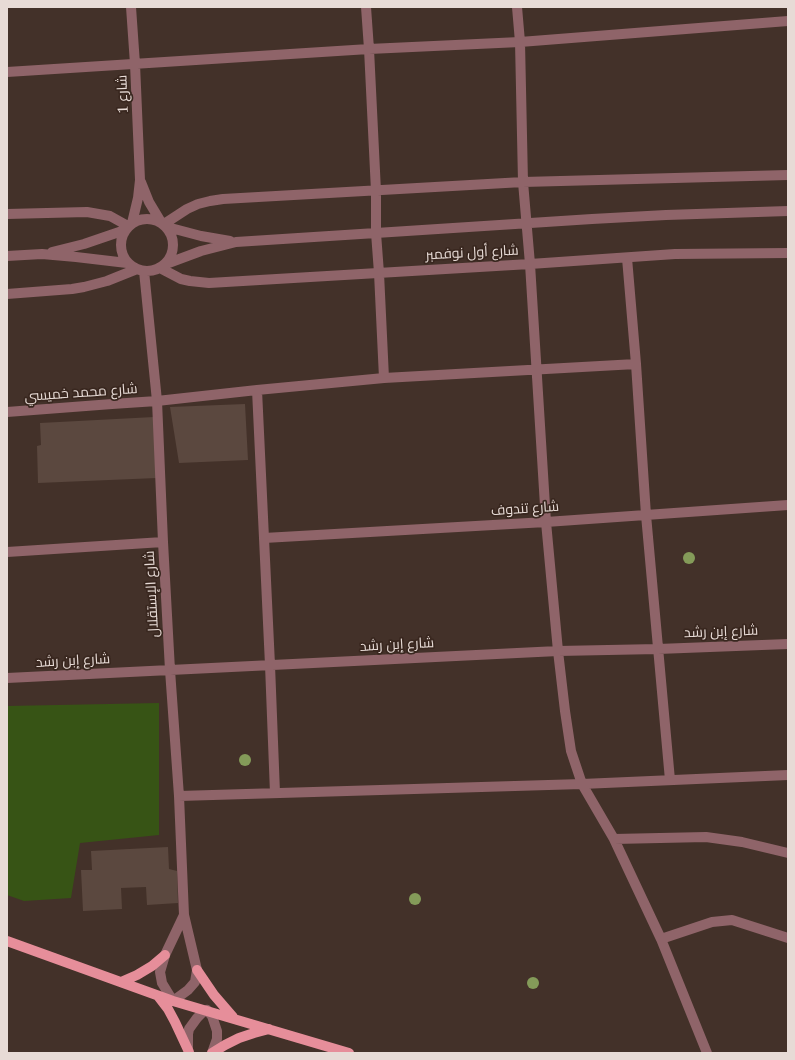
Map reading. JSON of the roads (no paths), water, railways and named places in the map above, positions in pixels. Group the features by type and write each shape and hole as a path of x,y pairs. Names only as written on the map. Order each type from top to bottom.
{"main road":[{"path":"7,941 173,1001 235,1018 349,1053"},
{"path":"121,982 152,966 165,955"},
{"path":"197,970 214,995 235,1018"},
{"path":"158,996 168,1009 189,1053"},
{"path":"212,1053 239,1038 270,1029"}],"street":[{"name":"شارع 1","path":"129,226 138,202 140,180 132,7"},
{"path":"366,7 384,378"},
{"path":"517,7 520,42 524,182 546,522 558,651 571,751 582,784 614,839 661,939 707,1053"},
{"path":"7,72 369,49 520,42 788,21"},
{"path":"164,224 187,208 210,201 524,182 788,175"},
{"name":"شارع 1","path":"140,180 150,202 164,224"},
{"name":"شارع أول نوفمبر","path":"163,266 201,251 236,242 666,215 788,211"},
{"path":"7,214 87,212 110,216 129,226"},
{"path":"7,294 72,289 84,287 141,270 152,271 163,266 171,257 174,249 174,242 171,234 164,224 154,219 146,218 84,244 42,254"},
{"name":"شارع أول نوفمبر","path":"164,224 201,236 236,242"},
{"path":"128,263 123,257 120,243 122,236 129,226"},
{"name":"شارع أول نوفمبر","path":"163,266 181,279 209,283 675,254 788,253"},
{"path":"7,256 42,254 82,257 128,263 141,270"},
{"path":"627,258 646,514 670,780"},
{"name":"شارع الإستقلال","path":"141,270 157,401 163,542 179,796 184,915 197,970"},
{"name":"شارع محمد خميسي","path":"7,412 157,401 384,378 636,364"},
{"path":"257,390 275,793"},
{"name":"شارع تندوف","path":"264,538 546,522 788,505"},
{"path":"7,552 163,542"},
{"name":"شارع إبن رشد","path":"7,678 558,651 788,644"},
{"path":"179,796 582,784 788,774"},
{"path":"614,839 706,837 742,842 788,853"},
{"path":"184,915 165,955 160,972 162,983 173,1001 188,990 195,982 197,970"},
{"path":"661,939 712,922 732,920 788,938"},
{"path":"189,1053 189,1029 197,1018 207,1010 212,1016 217,1031 217,1039 212,1053"}]}
